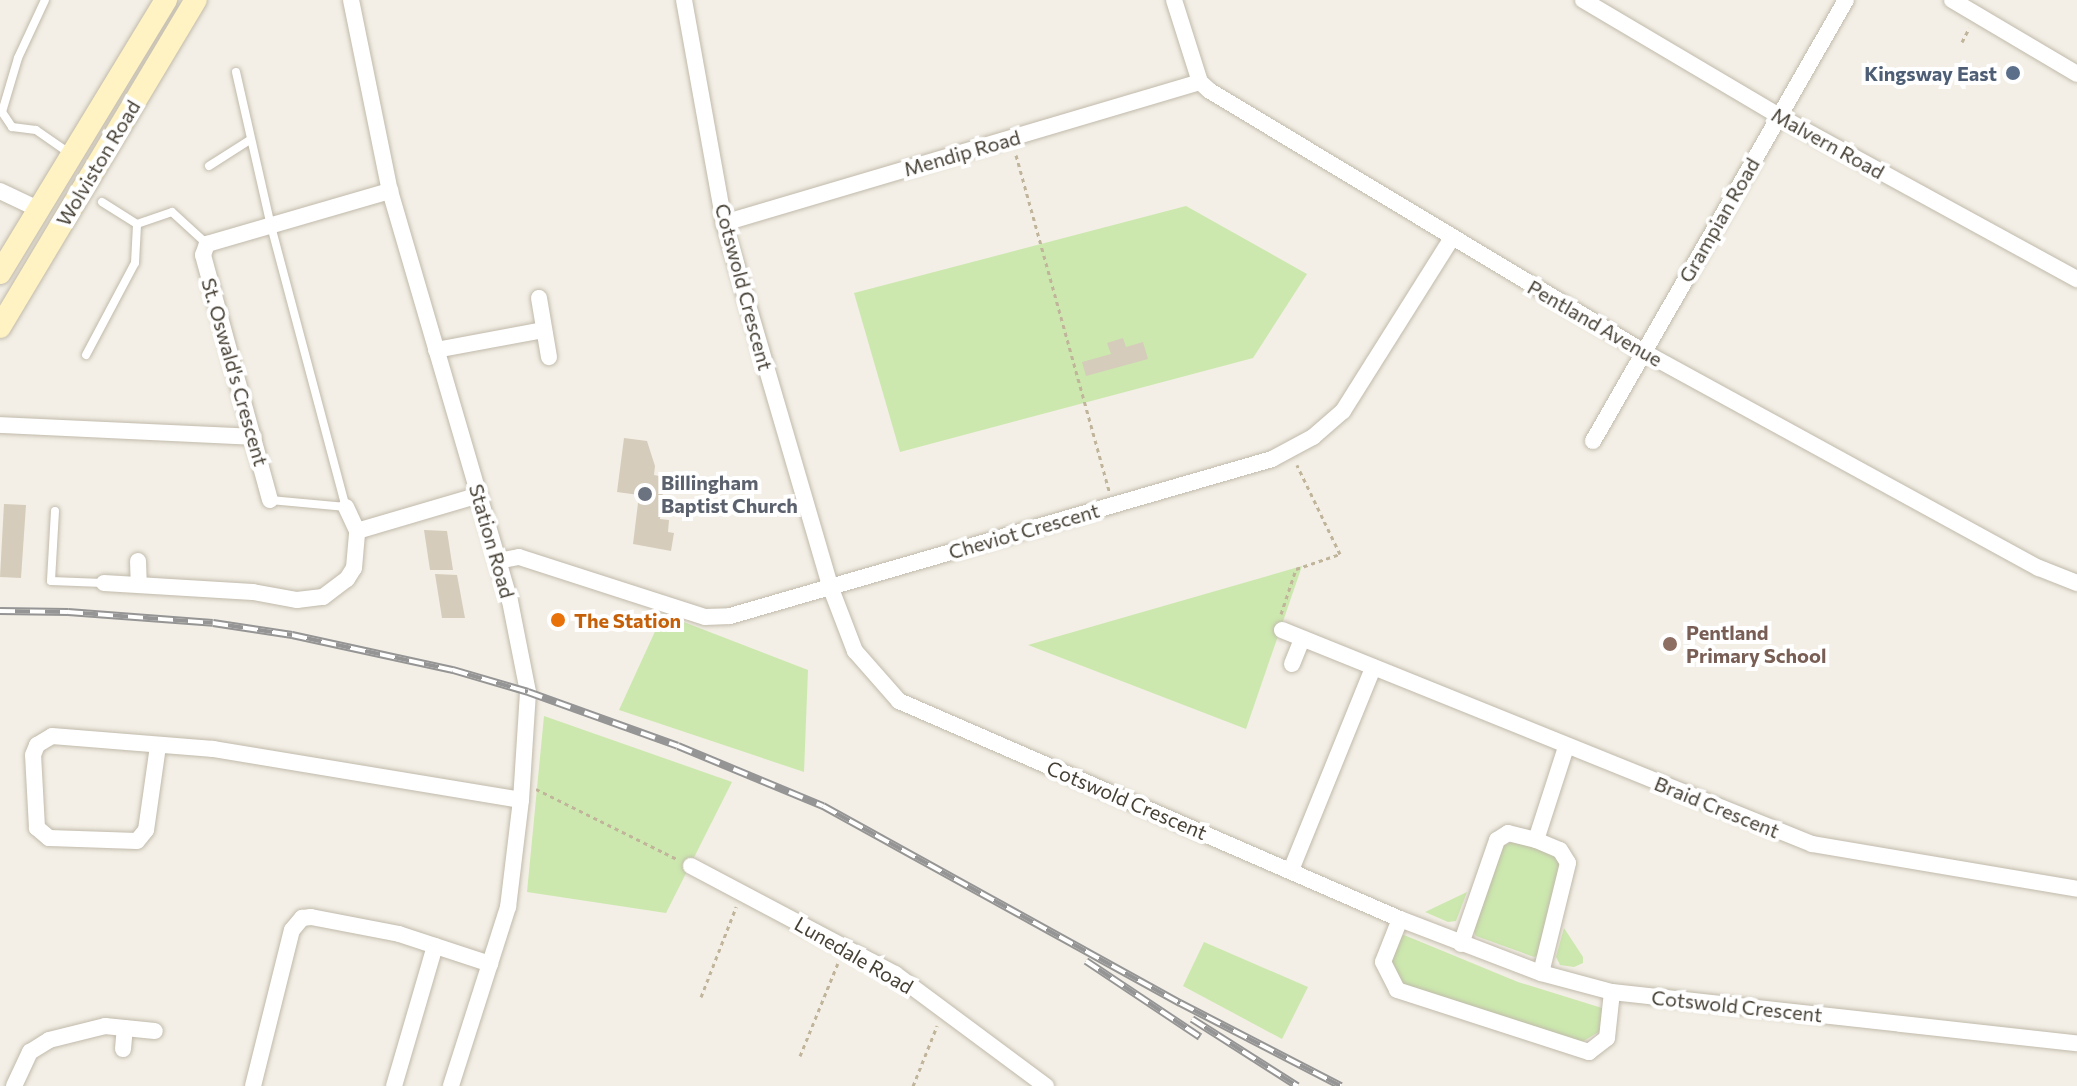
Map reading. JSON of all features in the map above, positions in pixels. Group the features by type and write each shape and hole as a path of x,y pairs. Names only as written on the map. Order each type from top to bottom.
{"street":[{"name":"Wolviston Road","path":"0,273 166,0"},
{"name":"Wolviston Road","path":"0,327 196,0"},
{"name":"Station Road","path":"351,0 390,191 519,637 528,692 521,800 508,907 451,1086"},
{"name":"Cotswold Crescent","path":"684,0 724,223 830,586 855,651 899,701 1400,919 1541,973 1612,992 2077,1043"},
{"path":"1174,0 1200,82"},
{"name":"Malvern Road","path":"1583,0 1779,116 2077,279"},
{"name":"Grampian Road","path":"1593,441 1846,0"},
{"path":"1952,0 2077,74"},
{"name":"Mendip Road","path":"724,223 1200,82"},
{"name":"Pentland Avenue","path":"1200,82 1644,352 2039,568 2077,583"},
{"path":"0,191 38,209"},
{"path":"207,244 390,191"},
{"name":"Cheviot Crescent","path":"498,561 519,557 705,617 730,616 1113,506 1290,451 1313,437 1343,411 1452,238"},
{"name":"St. Oswald's Crescent","path":"207,244 203,255 270,500"},
{"path":"539,298 549,357"},
{"path":"436,350 544,330"},
{"path":"0,425 254,437"},
{"path":"357,531 479,495"},
{"path":"104,583 253,592 297,600 323,597 347,579 354,568 357,531 346,507"},
{"path":"138,561 139,584"},
{"name":"Braid Crescent","path":"1282,630 1812,844 2077,889"},
{"path":"1292,664 1302,639"},
{"path":"1291,870 1373,668"},
{"path":"158,746 146,830 137,841 49,838 37,828 33,755 44,739 213,749 521,800"},
{"path":"1536,840 1566,747"},
{"path":"1461,944 1497,840 1508,833 1536,840 1560,850 1568,863 1541,973"},
{"name":"Lunedale Road","path":"691,866 895,974 1046,1086"},
{"path":"253,1086 296,922 311,917 399,934 490,964"},
{"path":"1400,919 1383,962 1397,990 1589,1052 1607,1038 1612,992"},
{"path":"394,1086 435,946"},
{"path":"14,1086 24,1060 41,1044 96,1026 155,1031"},
{"path":"123,1049 125,1028"}],"lane":[{"path":"45,0 18,58 2,112 12,127 36,130 72,156"},
{"path":"236,72 271,226 346,507 270,500"},
{"path":"209,166 250,140"},
{"path":"102,202 137,224"},
{"path":"137,224 172,212 207,244"},
{"path":"86,355 135,263 137,224"},
{"path":"55,511 51,581 104,583"}],"path":[{"path":"1011,138 1113,506"},
{"path":"1282,630 1278,622 1296,569 1340,554 1290,451"},
{"path":"522,782 691,866"},
{"path":"701,997 738,901"},
{"path":"800,1056 841,954"},
{"path":"913,1086 941,1017"}],"green space":[{"path":"1186,206 1307,274 1253,358 900,452 854,293"},
{"path":"1302,566 1246,729 1028,645"},
{"path":"663,614 808,670 804,772 619,710"},
{"path":"544,716 732,782 666,913 527,892"},
{"path":"1514,841 1556,856 1560,866 1541,953 1534,957 1476,936 1474,932 1499,848"},
{"path":"1467,892 1456,921 1448,922 1425,912"},
{"path":"1564,928 1583,957 1583,963 1574,967 1560,965 1556,957"},
{"path":"1404,935 1518,982 1602,1008 1600,1031 1582,1042 1397,984 1389,958 1399,937"},
{"path":"1204,942 1308,987 1282,1039 1183,986"}],"building":[{"path":"1123,338 1126,347 1143,342 1148,359 1086,376 1082,362 1111,354 1107,343"},
{"name":"Billingham Baptist Church","path":"624,438 647,441 655,466 654,475 659,476 660,490 663,491 660,519 669,520 668,532 674,533 671,551 633,544 639,495 617,492"},
{"path":"4,504 26,505 21,578 0,577"},
{"path":"424,530 447,531 453,570 430,570"},
{"path":"435,574 457,575 465,618 442,618"}],"railway":[{"path":"0,611 68,612 213,623 292,635 453,670 528,692 678,746 823,806 1180,1003 1341,1086"},
{"path":"1086,961 1200,1037"},
{"path":"1192,1019 1297,1086"}],"place":[{"name":"Kingsway East","path":"2013,73"},
{"name":"Billingham Baptist Church","path":"645,494"},
{"name":"The Station","path":"558,620"},
{"name":"Pentland Primary School","path":"1670,644"}]}
